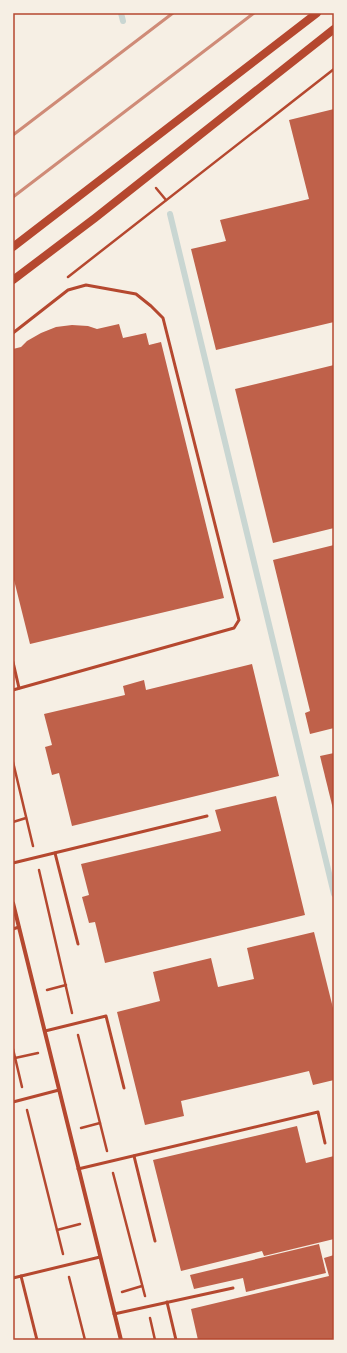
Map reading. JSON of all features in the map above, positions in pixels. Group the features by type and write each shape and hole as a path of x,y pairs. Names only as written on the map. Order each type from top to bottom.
{"main road":[{"path":"13,247 317,13"},
{"path":"13,280 106,209 334,29"}],"street":[{"path":"13,903 121,1340"}],"lane":[{"path":"13,333 68,290 86,285 136,294 163,318 238,620 234,628 13,690"},
{"path":"13,662 19,688"},
{"path":"13,863 207,816"},
{"path":"55,853 78,944"},
{"path":"13,929 19,927"},
{"path":"44,1031 106,1016 124,1088"},
{"path":"13,1102 59,1090"},
{"path":"78,1169 318,1112 325,1143"},
{"path":"134,1156 155,1241"},
{"path":"13,1278 100,1257"},
{"path":"21,1276 37,1340"},
{"path":"114,1314 233,1288"},
{"path":"167,1302 176,1340"}],"path":[{"path":"62,281 334,69"},
{"path":"13,762 75,1024 148,1307 155,1340"},
{"path":"13,822 26,818"},
{"path":"35,993 66,985"},
{"path":"13,1049 24,1099 85,1340"},
{"path":"15,1058 49,1050"},
{"path":"69,1132 100,1123"},
{"path":"57,1230 91,1222"},
{"path":"109,1296 142,1286"}],"building":[{"path":"334,109 334,322 216,350 191,249 226,241 220,220 309,199 289,120"},
{"path":"119,324 123,338 146,333 149,345 161,342 224,598 30,644 13,576 13,349 21,347 27,341 41,333 56,327 72,325 88,326 97,329"},
{"path":"334,365 334,528 273,543 235,389"},
{"path":"334,545 334,728 310,734 305,713 310,711 273,560"},
{"path":"252,664 279,776 72,826 59,773 52,775 45,747 52,745 44,714 125,695 123,686 144,680 146,690"},
{"path":"334,753 334,809 333,809 320,756"},
{"path":"276,796 305,915 105,963 95,922 89,923 82,897 89,895 81,864 221,831 215,810"},
{"path":"314,932 334,1012 334,1080 313,1085 309,1071 181,1101 184,1116 145,1125 117,1012 160,1001 153,972 211,958 218,987 254,979 247,948"},
{"path":"297,1126 306,1163 334,1156 334,1239 264,1256 262,1251 181,1271 153,1160"},
{"path":"319,1244 326,1273 246,1292 243,1278 194,1289 190,1275"},
{"path":"334,1255 334,1340 198,1340 191,1309 329,1276 324,1258"}],"waterway":[{"path":"121,13 123,21"},
{"path":"170,214 334,894"}],"railway":[{"path":"13,135 173,13"},
{"path":"13,197 254,13"}]}
